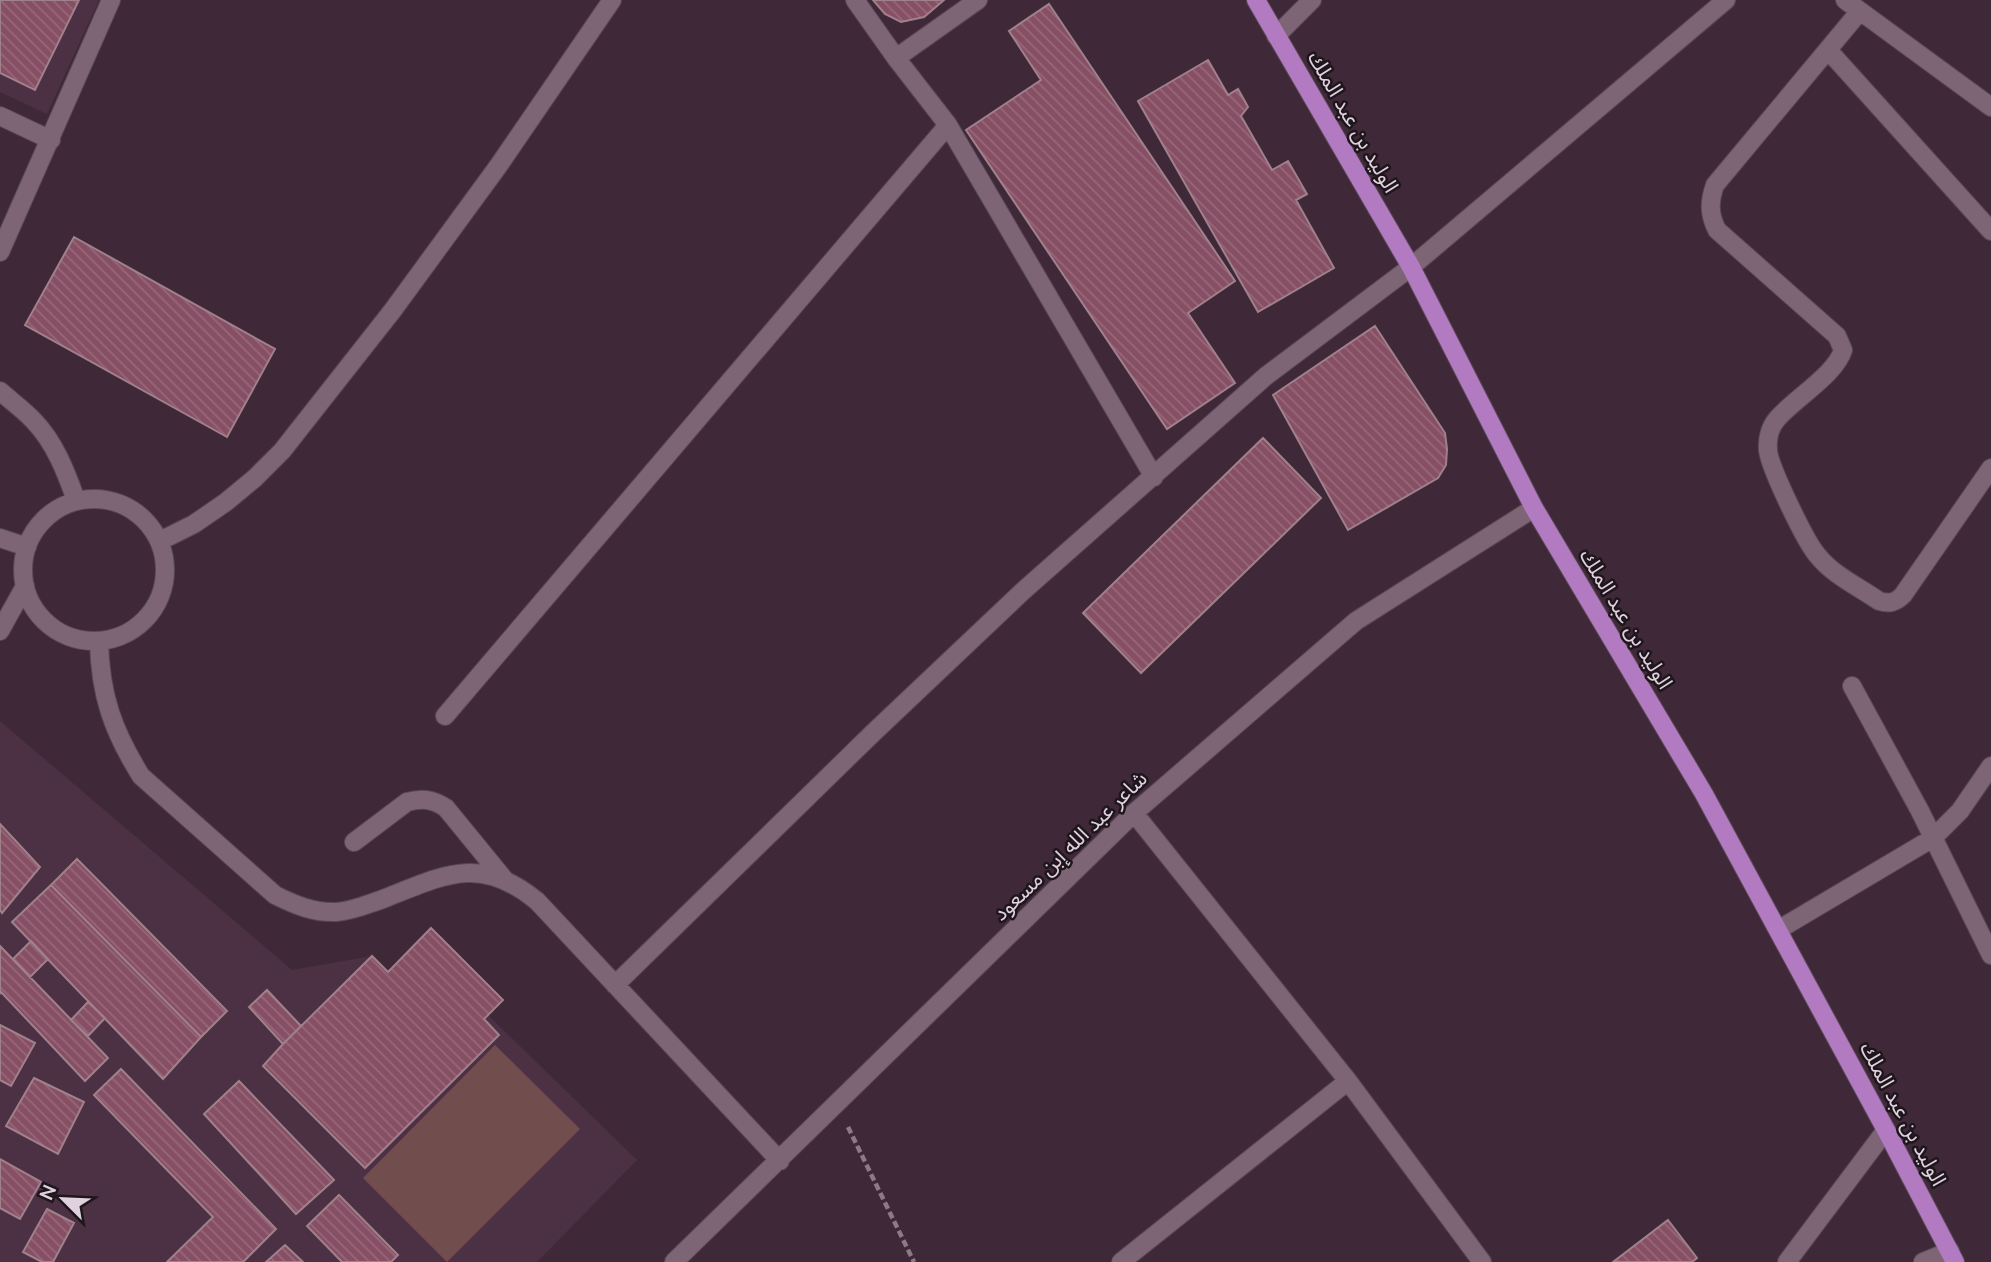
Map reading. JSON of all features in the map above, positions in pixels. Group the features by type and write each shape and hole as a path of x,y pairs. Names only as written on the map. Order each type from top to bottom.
{"main road":[{"name":"الوليد بن عبد الملك","path":"1256,0 1411,267 1534,508 1704,794 1952,1256"}],"street":[{"path":"0,252 111,0"},
{"path":"160,541 194,524 226,502 282,451 393,310 612,0"},
{"path":"855,0 948,125 1154,477"},
{"path":"896,58 978,0"},
{"path":"1276,36 1312,0"},
{"path":"615,985 903,704 1024,591 1265,376 1411,267 1726,0"},
{"path":"1845,0 1991,107"},
{"path":"1860,11 1715,185 1710,199 1711,213 1717,230 1837,336 1843,350 1836,364 1776,420 1768,438 1769,457 1803,533 1817,556 1826,565 1885,603 1898,600 1903,595 1991,468"},
{"path":"1828,50 1991,232"},
{"path":"0,116 51,140"},
{"path":"445,716 948,125"},
{"path":"0,391 34,421 55,450 76,500"},
{"path":"99,498 118,502 136,511 150,525 160,541 166,564 164,586 155,607 141,624 122,637 99,641 79,640 60,633 44,621 32,605 25,586 23,566 27,547 38,526 55,510 76,500 99,498"},
{"name":"شاعر عبد الله إبن مسعود","path":"674,1262 1134,813 1356,621 1534,508"},
{"path":"0,538 27,547"},
{"path":"0,631 25,586"},
{"path":"99,641 105,698 114,726 141,776 275,895 316,911 338,912 360,908 444,875 484,874 504,879 522,888 779,1161"},
{"path":"1852,686 1933,838 1991,955"},
{"path":"1778,930 1933,838 1960,811 1991,766"},
{"path":"354,842 407,802 427,799 446,808 504,879"},
{"path":"1134,813 1348,1082 1482,1262"},
{"path":"1121,1262 1348,1082"},
{"path":"1787,1262 1886,1129"},
{"path":"1923,1262 1952,1256"}],"path":[{"path":"837,1104 914,1262"}],"shaded area":[{"path":"0,0 99,0 47,114 0,92"},
{"path":"0,721 292,970 372,956 388,971 431,928 503,1000 488,1015 637,1160 537,1262 0,1262"},
{"path":"495,1045 580,1129 447,1262 363,1178"}],"building":[{"path":"0,0 79,0 35,90 0,73"},
{"path":"873,0 944,0 924,17 901,22 885,14"},
{"path":"1049,4 1235,281 1188,313 1235,383 1167,429 966,130 1041,80 1009,31"},
{"path":"1208,60 1228,95 1238,89 1248,107 1241,116 1272,170 1288,161 1307,194 1296,200 1334,268 1258,312 1138,101"},
{"path":"74,237 275,349 227,437 25,325"},
{"path":"1375,326 1445,433 1446,465 1438,478 1348,530 1273,395"},
{"path":"1263,438 1321,498 1141,673 1083,613"},
{"path":"0,824 40,867 2,913 0,910"},
{"path":"77,859 227,1011 201,1037 51,885"},
{"path":"51,885 201,1037 163,1079 12,922"},
{"path":"431,928 503,1000 484,1019 499,1035 365,1168 263,1066 372,956 388,972"},
{"path":"31,941 48,959 30,977 13,959"},
{"path":"0,946 108,1058 85,1081 1,992 0,994"},
{"path":"267,990 301,1026 283,1044 249,1007"},
{"path":"88,1002 105,1018 88,1036 71,1020"},
{"path":"0,1025 35,1043 11,1086 0,1080"},
{"path":"121,1069 276,1229 243,1262 167,1262 213,1217 94,1095"},
{"path":"34,1078 84,1102 58,1154 6,1126"},
{"path":"239,1081 334,1180 296,1214 204,1114"},
{"path":"0,1159 41,1182 20,1219 0,1208"},
{"path":"339,1195 398,1255 391,1262 342,1262 307,1226"},
{"path":"47,1209 74,1223 53,1262 42,1262 23,1252"},
{"path":"1668,1220 1697,1258 1692,1262 1613,1262"},
{"path":"285,1245 303,1262 266,1262"}]}
